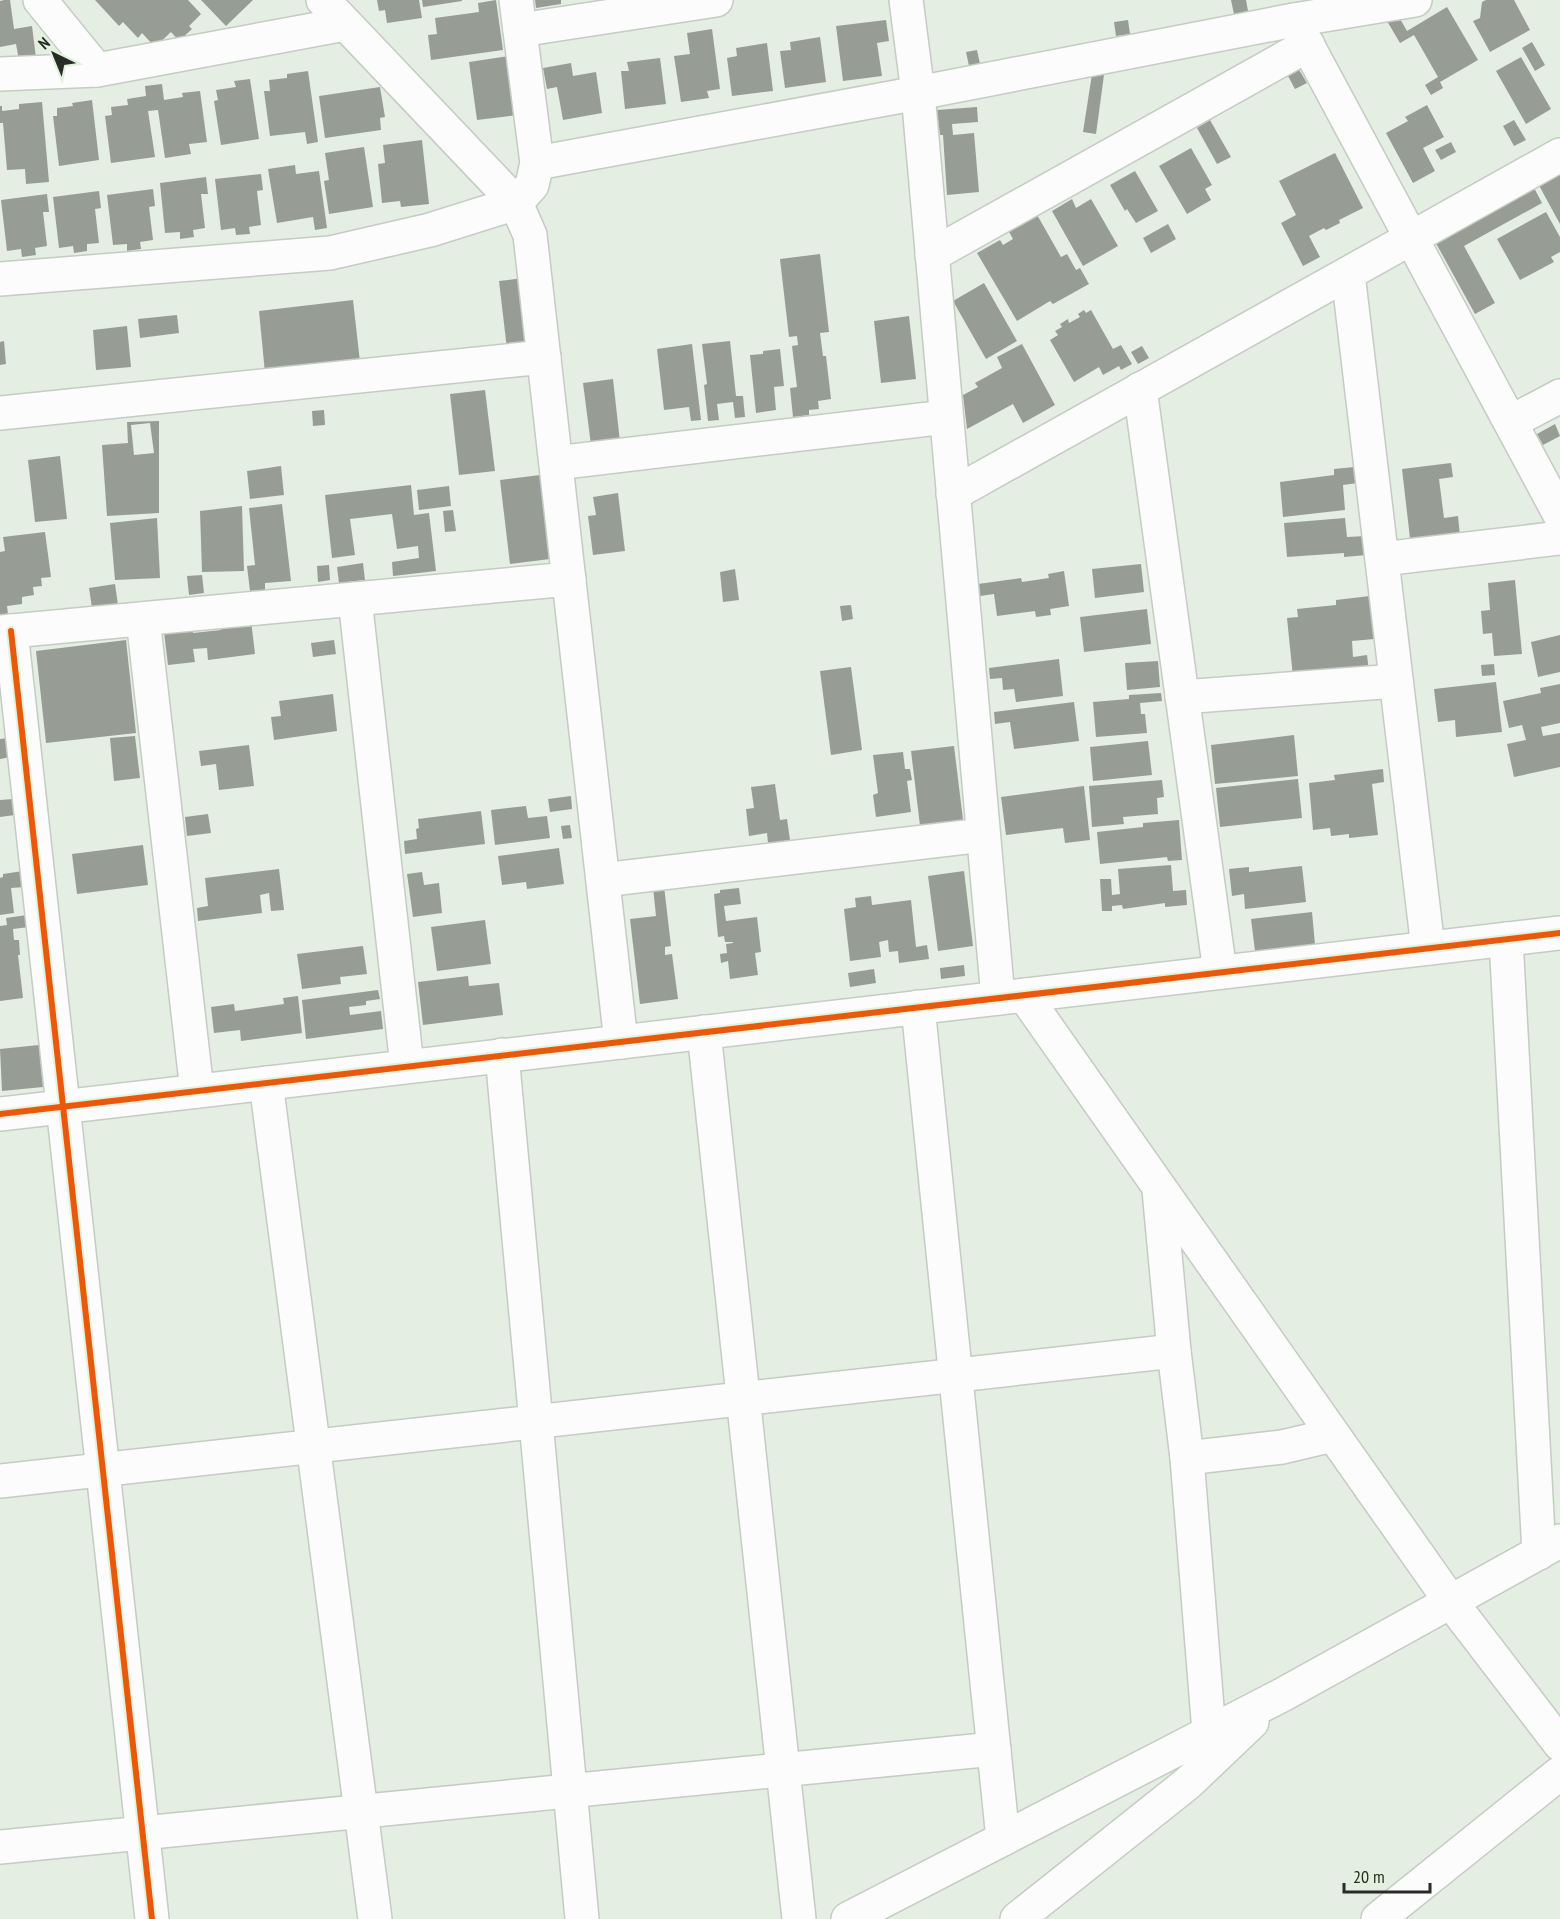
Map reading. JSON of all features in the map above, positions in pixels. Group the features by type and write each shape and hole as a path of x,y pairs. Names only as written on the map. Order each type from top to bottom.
{"street":[{"path":"40,0 97,70"},
{"path":"323,0 516,203 530,235 621,1042"},
{"path":"0,279 330,253 430,230 516,203 532,185 537,163 518,15 716,0"},
{"path":"906,0 918,93 983,835 1011,997 1158,1188 1451,1602 1560,1744"},
{"path":"537,163 918,93 1301,33 1414,0"},
{"path":"0,74 97,70 345,24"},
{"path":"1301,33 1560,514"},
{"path":"932,255 1301,33"},
{"path":"953,494 1560,155"},
{"path":"1348,273 1428,948"},
{"path":"0,413 544,357"},
{"path":"1140,389 1220,972"},
{"path":"1511,422 1560,396"},
{"path":"556,463 946,417"},
{"path":"1382,559 1560,538"},
{"path":"152,1919 63,1106 5,631 569,579"},
{"path":"355,599 407,1066"},
{"path":"143,619 197,1091"},
{"path":"1182,697 1396,681"},
{"path":"603,880 983,835"},
{"path":"0,1113 1560,933"},
{"path":"848,1919 1282,1695 1550,1547 1506,939"},
{"path":"918,1007 1003,1839"},
{"path":"704,1032 799,1919"},
{"path":"502,1055 582,1919"},
{"path":"266,1083 375,1919"},
{"path":"1158,1188 1187,1458 1209,1732"},
{"path":"0,1481 1174,1351"},
{"path":"1187,1458 1282,1447 1333,1435"},
{"path":"1017,1919 1188,1783 1282,1695"},
{"path":"0,1847 994,1749"},
{"path":"1378,1919 1560,1773"}],"building":[{"path":"10,0 14,29 32,26 36,58 19,60 16,44 0,47 0,1"},
{"path":"95,0 188,0 201,14 189,26 192,29 179,41 171,32 155,47 142,33 138,38 123,22 119,26"},
{"path":"201,0 253,0 226,26"},
{"path":"377,0 419,0 422,18 387,23 385,10 379,11"},
{"path":"422,0 462,0 462,1 423,7"},
{"path":"496,0 503,50 431,60 428,35 437,34 435,18 479,12 478,3"},
{"path":"535,0 561,0 561,4 536,8"},
{"path":"1231,0 1246,0 1248,11 1234,14"},
{"path":"1514,0 1530,30 1490,52 1473,21 1480,18 1482,2"},
{"path":"1447,7 1478,60 1440,82 1443,88 1431,95 1425,85 1438,77 1414,35 1400,43 1384,16 1395,10 1407,31"},
{"path":"886,20 889,41 877,43 882,76 843,81 836,26"},
{"path":"1128,20 1130,34 1116,36 1114,22"},
{"path":"712,29 720,89 707,91 709,98 681,102 674,56 690,54 687,33"},
{"path":"820,37 826,82 785,88 780,51 791,50 790,42"},
{"path":"1532,42 1545,65 1535,71 1522,48"},
{"path":"767,43 773,91 732,96 727,58 737,56 736,48"},
{"path":"977,50 980,64 969,66 966,52"},
{"path":"509,56 517,115 477,120 469,62"},
{"path":"1521,57 1551,109 1526,124 1496,71"},
{"path":"660,58 666,104 625,109 621,71 629,71 627,62"},
{"path":"571,63 573,76 596,72 602,113 563,120 557,87 547,89 543,68"},
{"path":"1298,68 1307,83 1295,89 1287,74"},
{"path":"308,71 318,142 307,144 305,132 270,136 264,91 270,91 269,80 287,78 287,74"},
{"path":"1092,74 1104,75 1096,134 1083,132"},
{"path":"250,79 259,139 221,145 214,101 218,100 216,90 236,87 234,81"},
{"path":"162,84 164,100 183,97 182,93 200,91 207,142 189,144 191,154 165,158 158,110 148,111 155,157 111,163 105,116 112,115 111,107 128,105 127,99 146,96 145,86"},
{"path":"380,87 385,117 380,118 381,130 325,138 319,96"},
{"path":"92,100 99,160 59,166 53,116 57,116 57,108"},
{"path":"42,102 49,182 26,184 25,169 7,170 3,123 0,123 0,106 2,106 2,111 19,109 19,104"},
{"path":"1427,105 1444,137 1423,148 1435,171 1413,183 1386,133 1408,121 1405,117"},
{"path":"977,107 978,122 952,124 953,135 974,133 979,192 947,195 943,135 940,135 937,110"},
{"path":"1210,120 1231,157 1217,164 1197,128"},
{"path":"1514,120 1526,140 1514,146 1503,126"},
{"path":"422,140 429,204 401,207 400,201 382,203 378,164 385,163 383,145"},
{"path":"1451,142 1456,152 1441,160 1435,150"},
{"path":"364,147 373,207 329,214 324,181 329,180 325,153"},
{"path":"1191,148 1212,185 1205,189 1211,200 1187,214 1159,166"},
{"path":"1335,153 1363,208 1339,220 1340,223 1309,236 1320,257 1303,266 1281,223 1296,215 1279,181"},
{"path":"295,165 296,174 319,171 327,228 315,230 313,217 277,223 268,169"},
{"path":"1560,167 1560,224 1536,180"},
{"path":"1135,171 1158,211 1136,223 1127,209 1125,211 1110,185"},
{"path":"261,174 263,190 257,191 261,225 249,227 250,234 236,235 235,228 221,230 215,179"},
{"path":"206,177 208,194 201,194 205,228 193,230 194,237 180,239 180,232 165,233 160,183"},
{"path":"1531,182 1542,203 1464,246 1495,303 1475,314 1432,236"},
{"path":"153,189 155,206 149,207 153,240 140,242 141,249 127,251 127,244 113,245 107,195"},
{"path":"99,191 101,208 95,209 99,243 87,244 87,251 74,253 73,246 59,248 53,197"},
{"path":"47,194 49,212 43,212 47,246 35,248 36,255 22,257 21,249 7,251 1,200"},
{"path":"1072,199 1076,208 1091,199 1118,246 1083,266 1052,211"},
{"path":"1546,212 1560,237 1560,252 1551,257 1554,262 1520,280 1497,239"},
{"path":"1036,213 1061,257 1067,254 1076,270 1080,268 1089,284 1053,304 1050,301 1017,321 977,253 1000,240 1003,245 1013,239 1008,230"},
{"path":"1168,224 1176,239 1151,253 1143,238"},
{"path":"820,254 829,332 820,333 823,356 826,356 831,399 818,401 819,409 809,410 809,415 793,417 790,388 797,387 792,346 798,345 797,336 789,337 780,259"},
{"path":"523,278 531,346 507,349 499,281"},
{"path":"984,283 1017,341 986,359 953,301"},
{"path":"353,300 360,362 265,373 259,311"},
{"path":"1084,310 1086,313 1091,310 1113,349 1121,345 1132,364 1121,370 1119,366 1103,375 1099,367 1074,382 1050,340 1058,335 1055,331 1062,327 1060,324 1068,319 1069,323 1080,317 1078,314"},
{"path":"177,315 179,333 140,338 138,319"},
{"path":"909,316 916,379 881,383 874,321"},
{"path":"127,326 131,367 96,370 93,330"},
{"path":"4,341 6,364 0,365 0,342"},
{"path":"730,341 736,396 743,396 745,417 735,418 733,402 717,404 719,420 708,421 704,385 707,384 702,344"},
{"path":"692,344 701,420 691,421 689,407 664,410 657,349"},
{"path":"1022,344 1055,405 1023,423 1013,404 967,429 963,395 978,387 975,383 1002,368 997,357"},
{"path":"1142,346 1149,358 1138,364 1131,352"},
{"path":"780,349 784,386 774,387 776,410 756,413 750,355"},
{"path":"613,379 620,442 591,445 583,383"},
{"path":"485,390 495,471 459,475 450,394"},
{"path":"324,410 325,425 313,426 312,411"},
{"path":"159,421 159,513 107,516 102,445 128,443 127,422","holes":["150,423 154,453 134,455 131,425"]},
{"path":"1555,424 1560,436 1543,445 1537,434"},
{"path":"60,456 67,519 35,522 28,460"},
{"path":"1451,463 1453,477 1439,479 1444,518 1458,516 1461,546 1411,547 1402,469"},
{"path":"281,466 284,495 250,499 247,471"},
{"path":"1364,466 1365,482 1343,485 1345,510 1283,517 1280,482 1334,475 1334,469"},
{"path":"540,475 550,559 510,564 500,480"},
{"path":"411,485 414,515 429,513 436,571 393,576 392,562 419,558 418,546 397,549 392,514 350,519 355,555 332,558 325,495"},
{"path":"449,486 451,506 419,510 417,490"},
{"path":"618,493 625,551 593,555 588,516 596,515 593,497"},
{"path":"282,504 291,581 265,583 265,590 250,591 247,566 255,565 249,508"},
{"path":"242,506 244,571 202,572 200,511"},
{"path":"453,510 456,531 445,532 443,511"},
{"path":"157,518 160,578 115,580 110,523"},
{"path":"1345,518 1347,537 1366,536 1367,555 1344,557 1344,553 1287,557 1284,523"},
{"path":"45,532 51,577 41,578 42,586 33,587 34,595 22,597 22,604 7,606 8,614 0,615 0,552 5,551 3,537"},
{"path":"363,563 365,580 339,583 337,567"},
{"path":"1141,564 1144,592 1095,598 1092,569"},
{"path":"329,565 330,580 318,582 317,566"},
{"path":"735,569 739,600 723,602 720,572"},
{"path":"1064,571 1069,606 1050,609 1051,615 1036,617 1035,611 997,616 994,594 980,596 978,584 1021,578 1022,582 1049,578 1048,574"},
{"path":"202,575 204,593 189,595 187,576"},
{"path":"1515,580 1522,654 1494,656 1492,633 1483,634 1481,611 1490,610 1488,583"},
{"path":"115,584 118,605 92,608 89,588"},
{"path":"1370,596 1374,639 1352,641 1353,657 1367,655 1370,680 1293,677 1287,618 1298,617 1297,609 1336,605 1336,600"},
{"path":"851,605 853,619 842,621 840,606"},
{"path":"1147,609 1151,644 1084,652 1080,617"},
{"path":"250,612 255,654 208,660 207,648 193,649 195,662 168,665 163,624 192,620 193,633 221,630 219,616"},
{"path":"1560,635 1560,672 1538,677 1531,642"},
{"path":"126,640 136,733 46,743 36,651"},
{"path":"334,640 336,654 313,657 311,643"},
{"path":"1059,659 1063,696 1016,702 1014,689 1003,690 1002,678 990,679 989,668"},
{"path":"1158,661 1160,687 1127,690 1125,663"},
{"path":"1494,664 1495,675 1482,676 1481,665"},
{"path":"851,667 862,750 831,755 820,671"},
{"path":"1496,682 1502,732 1456,737 1455,720 1438,722 1434,689"},
{"path":"1560,684 1560,723 1541,727 1543,736 1560,733 1560,767 1514,777 1507,744 1526,740 1522,725 1509,728 1503,701 1541,693 1540,688"},
{"path":"1161,693 1162,701 1140,703 1141,714 1145,714 1147,733 1096,737 1093,702 1129,699 1129,695"},
{"path":"333,694 337,731 274,740 271,717 281,716 279,701"},
{"path":"1074,702 1079,741 1014,749 1010,722 995,724 994,712"},
{"path":"1294,735 1298,776 1215,784 1211,745"},
{"path":"135,736 140,778 114,781 110,738"},
{"path":"9,738 11,757 0,759 0,739"},
{"path":"1148,741 1152,775 1093,781 1090,747"},
{"path":"249,745 254,786 219,790 216,764 201,766 199,751"},
{"path":"954,746 964,828 921,834 911,751"},
{"path":"903,752 905,769 910,769 912,780 907,781 911,812 876,817 873,795 878,793 873,755"},
{"path":"1383,769 1384,782 1372,784 1378,835 1349,838 1349,834 1331,836 1330,828 1313,830 1309,783 1335,780 1334,775"},
{"path":"1298,779 1302,818 1220,827 1216,788"},
{"path":"1162,780 1164,797 1157,798 1158,814 1123,817 1124,824 1092,827 1089,786"},
{"path":"775,784 780,820 787,819 790,840 768,843 767,833 749,836 746,809 754,808 751,787"},
{"path":"1084,786 1090,840 1065,843 1063,828 1006,835 1001,797"},
{"path":"571,796 572,809 550,812 548,799"},
{"path":"13,799 15,815 0,817 0,800"},
{"path":"526,806 528,818 547,816 550,838 495,845 491,810"},
{"path":"481,811 485,844 405,854 404,841 417,839 418,819"},
{"path":"208,814 211,833 187,836 185,817"},
{"path":"1179,820 1182,860 1168,861 1167,857 1100,864 1097,832 1143,827 1143,823"},
{"path":"570,825 572,838 563,839 561,826"},
{"path":"143,845 148,885 77,894 72,854"},
{"path":"559,848 564,884 527,889 526,882 502,885 498,856"},
{"path":"1171,865 1173,891 1186,890 1187,905 1165,907 1165,903 1123,909 1122,905 1112,906 1112,911 1102,911 1100,879 1111,879 1112,895 1120,894 1118,869"},
{"path":"1302,866 1306,902 1245,909 1244,894 1232,896 1229,869 1249,867 1249,872"},
{"path":"279,869 284,910 271,911 269,893 260,895 262,913 198,921 197,908 208,906 205,878"},
{"path":"23,871 25,887 11,888 14,913 0,915 0,878 3,874"},
{"path":"964,871 973,946 938,951 928,876"},
{"path":"422,872 424,885 439,883 442,913 413,917 407,874"},
{"path":"664,886 671,946 665,947 665,955 672,954 678,999 640,1004 630,919 656,916 653,887"},
{"path":"739,888 741,904 724,906 726,921 757,917 761,952 755,953 758,975 730,979 728,961 721,963 720,954 727,953 726,944 733,942 725,942 724,936 718,937 714,894 720,893 720,890"},
{"path":"871,896 872,905 911,900 916,947 927,945 929,959 899,963 898,951 889,952 888,940 879,942 881,957 850,961 844,909 856,907 855,898"},
{"path":"1312,912 1315,945 1255,951 1251,919"},
{"path":"27,915 29,927 13,929 14,940 19,940 20,955 18,955 23,998 0,1001 0,926 7,925 6,918"},
{"path":"485,920 491,964 437,971 431,927"},
{"path":"363,946 367,974 340,977 341,984 302,989 297,954"},
{"path":"964,965 965,976 941,979 940,968"},
{"path":"874,969 876,983 850,987 848,973"},
{"path":"468,976 469,986 499,983 503,1015 423,1025 418,982"},
{"path":"378,990 380,999 366,1001 366,1005 349,1007 350,1015 381,1011 383,1029 306,1039 302,1000"},
{"path":"298,996 302,1033 241,1041 240,1030 214,1033 211,1007 234,1004 235,1011 284,1004 283,998"},
{"path":"39,1045 43,1087 2,1091 0,1049"}],"cycle path":[{"path":"11,631 152,1919"},
{"path":"0,1114 1560,933"}]}
